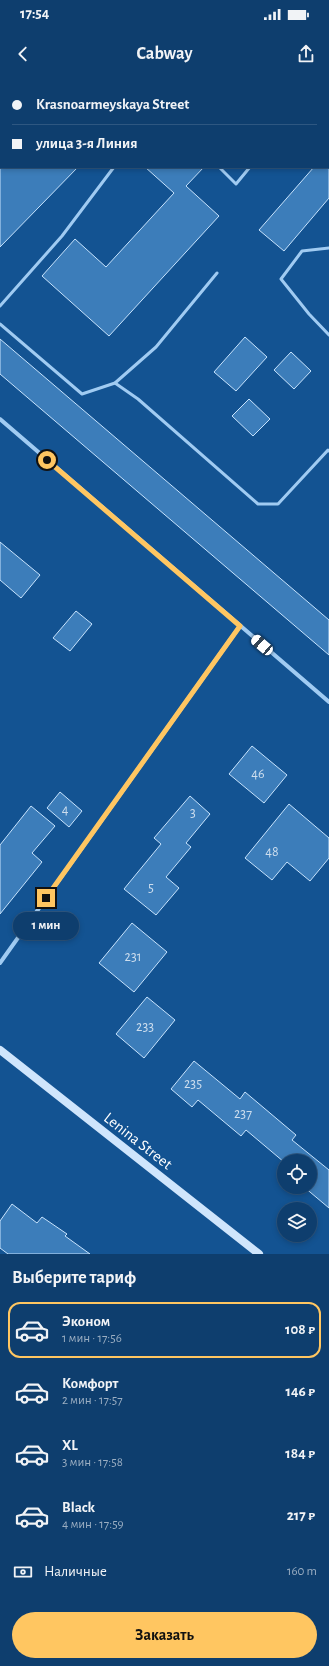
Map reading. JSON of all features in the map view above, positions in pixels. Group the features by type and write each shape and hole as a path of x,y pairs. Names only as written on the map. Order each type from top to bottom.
{"main road":[{"name":"Lenina Street","path":"0,1050 259,1254"}],"street":[{"path":"0,419 329,702"},
{"path":"0,963 240,626"}],"lane":[{"path":"0,306 62,236 113,168"},
{"path":"220,168 236,184 249,168"},
{"path":"329,248 302,251 281,279 309,314 329,335"},
{"path":"0,324 82,394 115,383 156,347 217,273"},
{"path":"115,383 138,399 258,504 278,504 328,450 329,451"}],"building":[{"path":"0,168 77,168 0,247"},
{"path":"146,168 203,168 186,186 219,216 109,336 42,276 75,239 106,267 174,193"},
{"path":"313,168 329,168 329,198 284,251 259,230"},
{"path":"245,337 267,357 236,391 214,372"},
{"path":"0,339 329,620 329,655 0,374"},
{"path":"291,352 311,371 294,389 274,370"},
{"path":"249,399 270,419 253,436 232,416"},
{"path":"0,542 40,575 21,598 0,580"},
{"path":"76,611 92,624 70,651 53,638"},
{"path":"252,746 287,775 264,803 229,774"},
{"path":"60,792 82,811 69,827 47,808"},
{"path":"190,796 210,814 186,843 191,847 166,877 179,888 156,915 124,889 161,844 154,838"},
{"path":"289,804 329,838 329,858 310,881 287,862 272,880 245,858"},
{"path":"31,806 55,826 32,853 42,862 0,914 0,845"},
{"path":"132,923 167,952 134,992 99,963"},
{"path":"147,997 175,1020 144,1058 116,1034"},
{"path":"194,1061 240,1099 245,1092 296,1135 292,1140 309,1154 277,1154 277,1156 246,1130 241,1136 198,1100 192,1107 171,1089"},
{"path":"317,1160 329,1170 329,1208 312,1194 317,1194"},
{"path":"12,1204 37,1223 42,1217 67,1234 65,1236 90,1254 8,1254 0,1248 0,1221"}],"route":[{"path":"46,898 240,626 47,460"}]}
